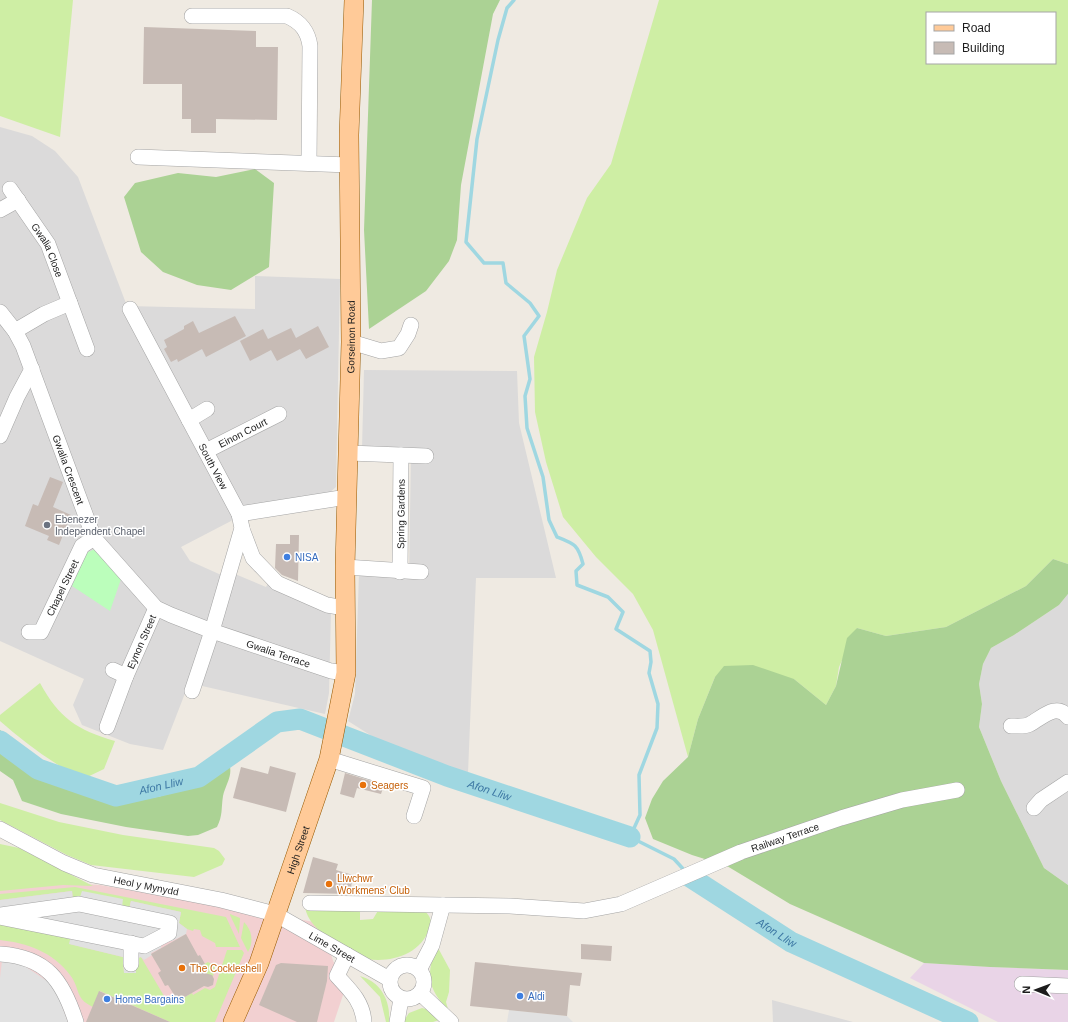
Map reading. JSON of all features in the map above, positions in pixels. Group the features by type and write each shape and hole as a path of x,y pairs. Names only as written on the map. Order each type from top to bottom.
{"main road":[{"name":"Gorseinon Road","path":"346,673 345,608 351,342 349,164 354,0"},
{"name":"High Street","path":"233,1022 259,963 331,754 346,673"}],"street":[{"path":"192,16 287,16 296,20 304,29 309,36 310,46 309,163"},
{"path":"138,157 349,164"},
{"name":"Gwalia Close","path":"0,210 14,195 48,244 70,303 81,345"},
{"path":"14,331 44,314 70,303"},
{"name":"Gwalia Crescent","path":"0,312 14,331 32,369 94,538 156,608 212,631"},
{"name":"South View","path":"138,316 240,521 253,558 277,583 327,605 345,608"},
{"path":"351,342 382,351 399,348 411,325"},
{"path":"0,436 16,397 32,369"},
{"path":"189,420 207,409"},
{"name":"Einon Court","path":"206,451 278,415"},
{"path":"349,453 426,456"},
{"name":"Spring Gardens","path":"400,572 401,455"},
{"path":"192,691 212,631 240,521 347,497"},
{"name":"Chapel Street","path":"29,632 40,632 82,546 94,538"},
{"path":"346,567 400,572 421,572"},
{"name":"Eynon Street","path":"107,727 126,676 156,608"},
{"name":"Gwalia Terrace","path":"212,631 331,670 346,673"},
{"name":"Eynon Street","path":"112,670 126,676"},
{"path":"1012,726 1029,725 1053,711 1060,711 1068,717"},
{"path":"331,754 423,788 414,816"},
{"path":"1034,808 1041,800 1068,782"},
{"name":"Railway Terrace","path":"310,903 510,906 584,911 621,904 661,885 741,852 841,818 902,800 957,790"},
{"name":"Heol y Mynydd","path":"0,829 64,863 93,875 221,900 275,914"},
{"name":"Heol y Mynydd","path":"0,838 22,841"},
{"path":"79,904 170,923 169,932 138,945 0,916 79,904"},
{"path":"419,970 432,944 443,905"},
{"name":"Lime Street","path":"275,914 390,979"},
{"path":"131,964 138,945"},
{"path":"0,954 18,956 29,960 48,971 58,980 67,997 76,1022"},
{"path":"347,955 337,976 352,992 363,1011 364,1022"},
{"path":"404,965 415,967 419,970 422,974 424,984 420,993 410,1000 401,999 393,993 390,979 394,970 404,965"},
{"path":"1022,984 1068,986"},
{"path":"420,993 451,1022"},
{"path":"397,1022 401,999"}],"shaded area":[{"path":"0,127 32,136 55,151 78,177 127,306 255,309 255,276 340,279 336,487 329,493 247,507 231,521 181,547 190,561 219,574 235,574 266,587 271,579 331,610 329,693 325,714 189,683 163,750 130,744 82,725 73,705 84,679 0,641"},
{"path":"364,370 517,371 519,423 556,578 476,578 468,773 394,750 348,721 355,694 359,573 409,578 411,452 362,449"},
{"path":"1068,594 1068,885 1044,868 1001,781 979,727 982,704 979,684 983,664 991,648 1014,635 1059,605"},
{"path":"0,879 100,885 320,923 344,992 334,1022 0,1022"},
{"path":"72,891 73,900 79,900 82,891 123,899 122,907 129,909 131,901 181,912 179,923 187,929 186,934 161,945 161,948 151,953 152,955 144,960 141,957 137,958 135,962 136,973 124,973 123,957 69,944 71,936 0,923 0,900"},
{"path":"2,961 15,962 26,967 50,983 56,990 68,1022 0,1022 0,978"},
{"path":"924,963 1068,970 1068,1022 998,1022 910,978"},
{"path":"772,1000 853,1022 773,1022"},
{"path":"509,1010 567,1016 573,1022 507,1022"}],"green space":[{"path":"0,0 73,0 60,137 0,116"},
{"path":"372,0 500,0 493,14 461,185 457,240 449,261 426,291 369,329 364,230"},
{"path":"659,0 1068,0 1068,564 1053,559 1026,586 946,627 886,636 857,628 839,667 836,686 826,705 794,679 715,677 698,719 688,757 653,630 633,594 596,557 563,517 546,462 535,412 534,357 557,270 587,198 611,164"},
{"path":"255,169 274,183 269,267 231,290 197,285 163,272 141,252 124,197 135,183 178,173 216,177"},
{"path":"95,549 121,579 110,611 72,586 86,553"},
{"path":"1053,559 1068,564 1068,594 1059,605 1014,635 991,648 983,664 979,684 982,704 979,727 1001,781 1044,868 1068,885 1068,970 924,963 790,904 727,866 692,855 653,839 645,818 652,799 663,781 688,757 698,719 715,677 724,666 753,665 794,679 826,705 836,686 847,638 857,628 886,636 946,627 1026,586"},
{"path":"40,683 54,705 70,721 90,732 115,741 104,769 83,779 40,753 0,721 0,715"},
{"path":"0,730 45,767 59,776 88,791 104,796 136,799 152,798 200,785 220,769 230,767 230,774 223,796 219,823 217,827 198,835 188,836 126,827 61,814 22,801 13,780 0,771"},
{"path":"0,803 59,822 123,835 214,848 219,851 225,859 222,865 194,877 91,865 67,855 0,820"},
{"path":"0,844 19,848 93,886 63,885 0,891"},
{"path":"75,887 226,917 240,947 216,947 215,943 202,936 200,930 194,929 193,931 187,929 179,923 181,912 131,901 129,909 73,900 72,891 0,900 0,894"},
{"path":"305,907 360,910 360,920 373,919 379,909 426,912 431,922 425,938 412,951 386,960 367,959 339,944 321,932 313,924"},
{"path":"230,915 240,918 239,934"},
{"path":"244,922 249,929 251,936 251,944 248,952 241,938"},
{"path":"0,923 71,936 70,944 123,957 124,973 137,958 141,957 167,1001 175,997 178,1001 205,988 210,990 215,987 227,950 242,950 244,953 215,1022 170,1022 100,991 93,1007 87,1004 80,997 76,985 70,975 56,960 30,946 0,940"},
{"path":"437,946 450,970 449,992 446,1002 448,1009 436,994 430,980 431,964"},
{"path":"208,962 215,966 213,977 207,974 202,965"},
{"path":"360,976 374,983 383,993 388,1007 389,1022 386,1022 380,997"},
{"path":"422,1008 429,1010 439,1020 433,1022 403,1022 409,1013"}],"building":[{"path":"144,27 256,31 256,47 278,47 277,120 216,119 216,133 191,133 191,119 182,119 182,84 143,84"},
{"path":"235,316 246,336 206,357 202,349 178,362 177,359 171,362 164,349 167,347 164,340 184,329 184,326 193,321 199,333"},
{"path":"318,326 329,347 306,359 300,349 277,361 271,350 250,361 240,341 263,329 268,339 291,328 296,338"},
{"path":"50,477 63,482 53,507 71,515 59,545 47,540 49,536 25,526 33,504 38,506"},
{"name":"NISA","path":"290,535 299,535 298,581 282,575 275,568 276,544 290,544"},
{"path":"270,766 296,773 286,812 233,798 241,767 268,774"},
{"name":"Seagers","path":"345,773 384,785 381,794 357,788 354,798 340,794"},
{"name":"Llwchwr Workmens' Club","path":"313,857 338,864 336,870 353,875 350,894 303,893"},
{"name":"The Cockleshell","path":"186,934 198,956 200,955 205,964 193,970 212,975 214,979 213,985 208,987 204,986 178,1001 168,985 165,986 158,973 161,971 151,954"},
{"path":"581,944 612,946 611,961 581,959"},
{"name":"Aldi","path":"475,962 582,973 580,986 570,985 567,1016 470,1006"},
{"path":"281,963 328,966 327,981 317,1022 297,1022 259,1005 276,965"},
{"name":"Home Bargains","path":"99,991 170,1022 86,1022"}],"waterway":[{"path":"514,0 507,8 498,40 477,139 466,242 484,263 503,263 506,283 530,303 539,316 524,336 530,379 525,396 527,428 543,477 549,520 557,537 575,546 579,553 583,564 576,571 577,585 608,597 623,612 616,629 650,651 651,662 649,673 658,704 657,728 639,775 640,815 630,837 674,859 686,872"},
{"name":"Afon Lliw","path":"0,741 38,769 116,796 199,777 277,722 300,719 447,776 630,837"},
{"name":"Afon Lliw","path":"690,877 791,942 968,1022"}],"place":[{"name":"Ebenezer Independent Chapel","path":"47,525"},
{"name":"NISA","path":"287,557"},
{"name":"Seagers","path":"363,785"},
{"name":"Llwchwr Workmens' Club","path":"329,884"},
{"name":"The Cockleshell","path":"182,968"},
{"name":"Aldi","path":"520,996"},
{"name":"Home Bargains","path":"107,999"}]}
